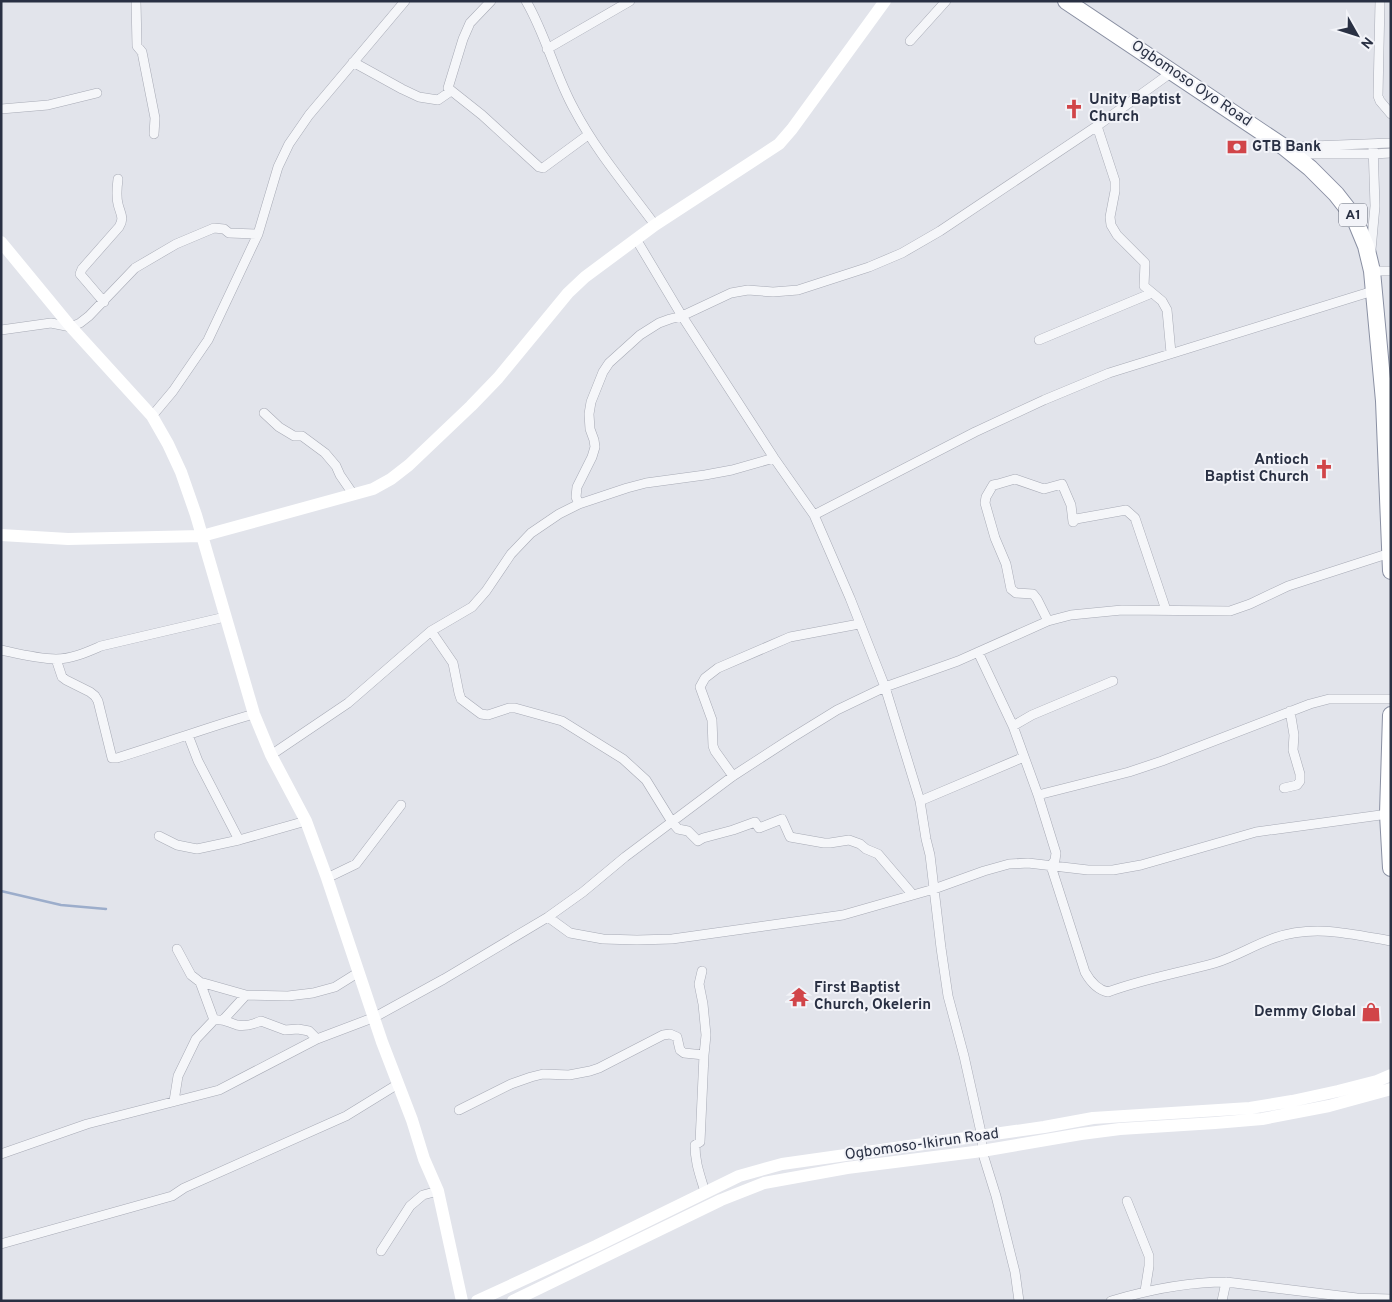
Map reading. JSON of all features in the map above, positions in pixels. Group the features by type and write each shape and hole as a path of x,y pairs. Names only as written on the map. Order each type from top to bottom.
{"highway":[{"name":"Ogbomoso Oyo Road","path":"1066,1 1288,150 1310,168 1336,194 1354,218 1366,246 1371,267 1384,401 1391,571"},
{"path":"1391,715 1388,814 1391,868"}],"street":[{"path":"136,1 137,46 142,52 154,118 154,134"},
{"path":"152,416 173,391 208,340 258,234 278,167 289,144 309,115 405,1"},
{"path":"491,1 470,22 448,88 482,114 539,167 543,168 588,134"},
{"path":"526,1 572,107 588,134 655,225"},
{"path":"547,50 630,1"},
{"path":"1,535 68,539 202,536 373,489 385,483 409,465 471,406 498,378 585,277 655,225 779,144 792,129 885,1"},
{"path":"910,41 946,1"},
{"path":"1380,1 1378,96 1391,114"},
{"path":"353,62 419,97 438,100 451,91"},
{"path":"579,504 576,497 577,487 595,447 590,429 589,414 591,402 603,372 609,363 640,335 659,324 682,316 731,293 748,290 773,292 798,290 869,267 902,253 940,231 1097,126 1172,72"},
{"path":"1,109 48,104 97,93"},
{"path":"1097,126 1115,181 1110,217 1111,225 1117,235 1145,263 1144,286 1162,301 1168,310 1172,353"},
{"path":"1373,150 1391,143"},
{"path":"1288,150 1373,150 1391,153"},
{"path":"1373,150 1375,206 1371,267 1391,271"},
{"path":"104,302 80,274 82,269 120,228 123,222 117,204 118,179"},
{"path":"1,330 51,323 71,327 80,323 104,302 116,286 135,268 176,244 214,228 224,229 229,232 258,234"},
{"path":"636,239 682,316 774,458 814,515 850,598 885,687 920,801 930,855 948,996 982,1137 982,1151 996,1196 1015,1272 1020,1301"},
{"path":"1,242 71,327 152,416 181,472 202,536 254,714 271,755 306,821 375,1017 382,1042 412,1120 424,1159 438,1191 462,1301"},
{"path":"814,515 974,432 1109,373 1373,291"},
{"path":"1039,340 1152,293"},
{"path":"264,413 279,427 294,436 302,436 325,453 336,466 353,494"},
{"path":"271,755 348,703 430,631 472,607 486,591 511,554 531,533 559,514 579,504 646,483 732,470 774,458"},
{"path":"1048,621 1033,594 1016,592 1011,589 1006,564 995,538 992,522 985,503 993,484 1015,479 1044,489 1062,484 1071,505 1073,522 1076,519 1126,510 1135,518 1166,610"},
{"path":"1,1154 87,1124 219,1090 317,1040 375,1017 444,979 548,917 733,776 837,710 885,687 958,661 1048,621 1071,615 1122,610 1230,611 1288,586 1390,553"},
{"path":"1,650 56,659 84,654 101,646 226,617"},
{"path":"733,776 713,746 712,720 700,687 705,678 718,668 790,637 859,624"},
{"path":"430,631 453,662 458,694 472,708 481,714 488,715 509,708 515,708 562,721 616,754 636,770 652,788 678,829 688,831 698,841 755,822 759,828 782,819 790,837 830,843 849,840 878,854 913,895"},
{"path":"978,652 1013,726 1038,794 1056,853 1056,860 1050,866"},
{"path":"56,659 62,677 95,696 98,701 112,758 254,714"},
{"path":"1013,726 1032,715 1113,681"},
{"path":"1038,794 1154,764 1290,711 1329,699 1391,699"},
{"path":"1284,788 1297,785 1300,781 1300,774 1293,750 1294,735 1290,711"},
{"path":"188,735 198,761 239,840"},
{"path":"920,801 1024,757"},
{"path":"327,878 356,864 401,805"},
{"path":"548,917 570,932 603,939 672,939 843,915 934,889 1009,864 1028,863 1088,870 1113,870 1141,865 1256,832 1388,814"},
{"path":"159,836 177,845 197,849 239,840 306,821"},
{"path":"1050,866 1085,972 1089,979 1102,991 1108,992 1216,963 1268,940 1297,933 1331,931 1391,941"},
{"path":"177,949 191,975 200,982 246,995 288,996 313,993 335,987 359,972"},
{"path":"702,971 699,984 706,1035 700,1142 695,1145 695,1152 696,1162 706,1192"},
{"path":"200,982 214,1020"},
{"path":"224,1019 246,995"},
{"path":"174,1101 178,1076 196,1039 214,1020 224,1019 238,1025 252,1025 261,1021 285,1030 309,1030 317,1040"},
{"path":"459,1110 511,1084 543,1074 570,1075 599,1068 663,1035 670,1034 676,1037 680,1050 684,1053 704,1055"},
{"name":"Ogbomoso-Ikirun Road","path":"477,1301 596,1246 739,1176 782,1164 1044,1128 1094,1118 1250,1108 1301,1099 1391,1076"},
{"path":"1,1244 172,1196 184,1188 346,1116 398,1084"},
{"name":"Ogbomoso-Ikirun Road","path":"513,1301 721,1200 764,1183 847,1168 982,1151 1081,1134 1120,1129 1262,1119 1329,1106 1391,1089"},
{"path":"381,1251 410,1206 423,1195 438,1191"},
{"path":"1127,1202 1149,1256 1145,1292"},
{"path":"1111,1301 1145,1292 1204,1282 1226,1282 1357,1298 1391,1299"},
{"path":"1222,1301 1226,1282"}],"waterway":[{"path":"1,891 61,905 106,909"}],"place":[{"name":"Unity Baptist Church","path":"1074,109"},
{"name":"GTB Bank","path":"1237,147"},
{"name":"Antioch Baptist Church","path":"1324,469"},
{"name":"First Baptist Church, Okelerin","path":"799,997"},
{"name":"Demmy Global","path":"1371,1012"}]}
